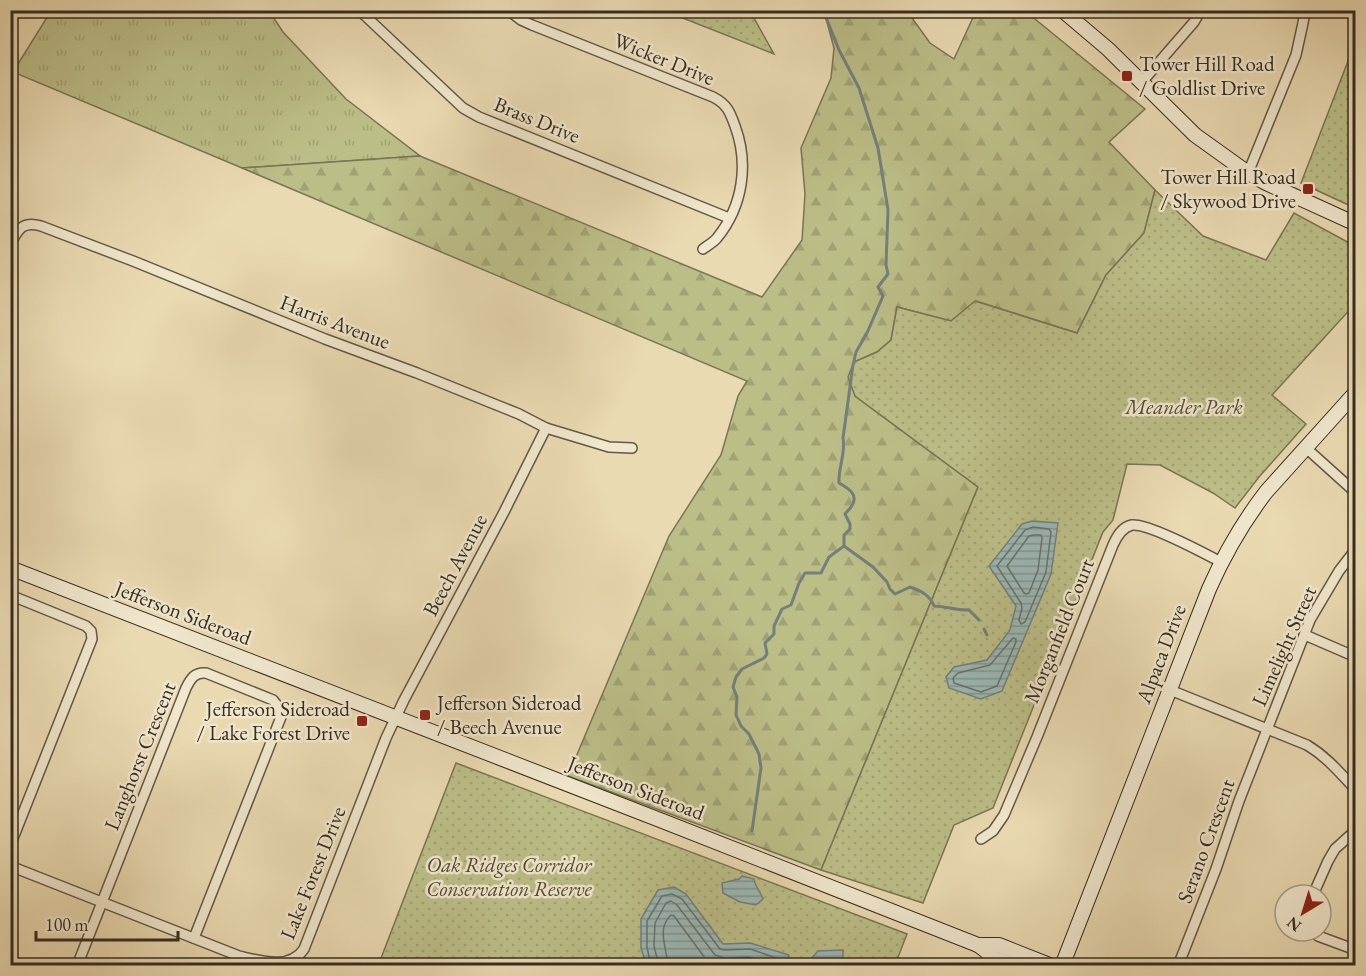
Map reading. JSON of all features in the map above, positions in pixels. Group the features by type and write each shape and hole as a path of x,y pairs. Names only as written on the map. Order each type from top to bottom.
{"street":[{"name":"Brass Drive","path":"359,10 463,108 479,117 729,218"},
{"name":"Wicker Drive","path":"508,10 532,25 723,102 741,141 743,158 740,195 717,239 703,249"},
{"path":"1056,10 1080,24"},
{"path":"1062,10 1108,49 1195,135 1248,173 1288,194 1356,224"},
{"path":"1141,83 1194,22 1201,10"},
{"path":"1248,173 1296,55 1305,10"},
{"name":"Harris Avenue","path":"10,244 25,225 41,226 417,373 519,414 546,428 609,447 632,448"},
{"name":"Alpaca Drive","path":"1062,966 1221,562 1253,508 1356,392"},
{"name":"Beech Avenue","path":"396,718 546,428"},
{"path":"1305,447 1356,493"},
{"name":"Morganfield Court","path":"981,839 993,831 1004,815 1116,537 1121,531 1134,525 1142,526 1221,562"},
{"name":"Limelight Street","path":"1267,729 1310,620 1339,571 1356,549"},
{"name":"Jefferson Sideroad","path":"10,568 978,945 995,958 1015,966"},
{"path":"10,595 86,626 91,632 92,639 10,846"},
{"path":"1305,635 1356,657"},
{"name":"Langhorst Crescent","path":"102,902 190,678 200,672 206,673 273,700 281,710 281,717 194,938"},
{"path":"1170,690 1307,745 1330,762 1356,790"},
{"name":"Lake Forest Drive","path":"10,866 239,956 266,962 290,961 300,955 304,949 396,718"},
{"name":"Serano Crescent","path":"1178,966 1267,729"},
{"path":"1318,883 1335,849 1356,830"},
{"path":"77,966 102,902"},
{"path":"1333,942 1356,950"},
{"name":"Jefferson Sideroad","path":"978,945 999,945 1052,966"}],"green space":[{"path":"1024,10 1145,109 1109,142 1155,190 1144,233 1106,275 1077,333 976,301 951,321 897,307 891,340 877,352 854,362 855,396 978,487 821,870 568,776 669,536 721,455 738,396 747,381 242,168 420,156 762,297 802,240 805,194 801,148 831,78 834,48 824,11 907,11 930,43 954,59 976,11"},
{"path":"51,11 269,11 283,32 346,99 420,156 242,168 13,72"},
{"path":"665,11 750,11 774,54"},
{"path":"1355,43 1355,208 1301,183"},
{"name":"Meander Park","path":"1155,190 1203,236 1266,260 1294,213 1355,246 1355,304 1272,395 1306,424 1235,508 1213,493 1160,465 1127,464 1113,520 1103,532 993,808 954,825 923,903 821,870 978,487 855,396 848,377 854,362 877,352 891,340 897,307 951,321 975,301 1077,333 1106,275 1144,233"},
{"name":"Oak Ridges Corridor Conservation Reserve","path":"456,763 907,934 895,965 378,966"}],"water":[{"path":"1032,521 1058,523 1051,574 1002,691 981,699 949,688 946,677 954,667 987,660 1010,630 1016,606 989,566 1022,524"},
{"path":"742,876 754,879 763,899 756,905 740,902 723,893 722,883 739,879"},
{"path":"674,887 686,894 723,944 750,943 789,955 786,965 646,965 641,948 641,919 658,890"},
{"path":"843,950 843,965 806,965 818,951"}],"waterway":[{"path":"823,10 839,50 859,88 878,148 888,210 886,265 888,274 878,287 883,296 856,352 843,438 844,449 839,483 854,495 853,503 845,514 850,529 844,535 844,546"},
{"path":"844,546 873,567 895,594 910,587 925,594 934,606 969,610 979,620"},
{"path":"752,831 761,768 759,754 736,715 737,697 733,687 736,677 742,669 764,658 767,654 765,643 774,634 774,626 782,609 791,605 805,573 821,573 829,557 844,546"},
{"path":"984,629 987,635"}],"place":[{"name":"Tower Hill Road / Goldlist Drive","path":"1127,76"},
{"name":"Tower Hill Road / Skywood Drive","path":"1308,189"},
{"name":"Jefferson Sideroad / Beech Avenue","path":"425,715"},
{"name":"Jefferson Sideroad / Lake Forest Drive","path":"362,721"}]}
